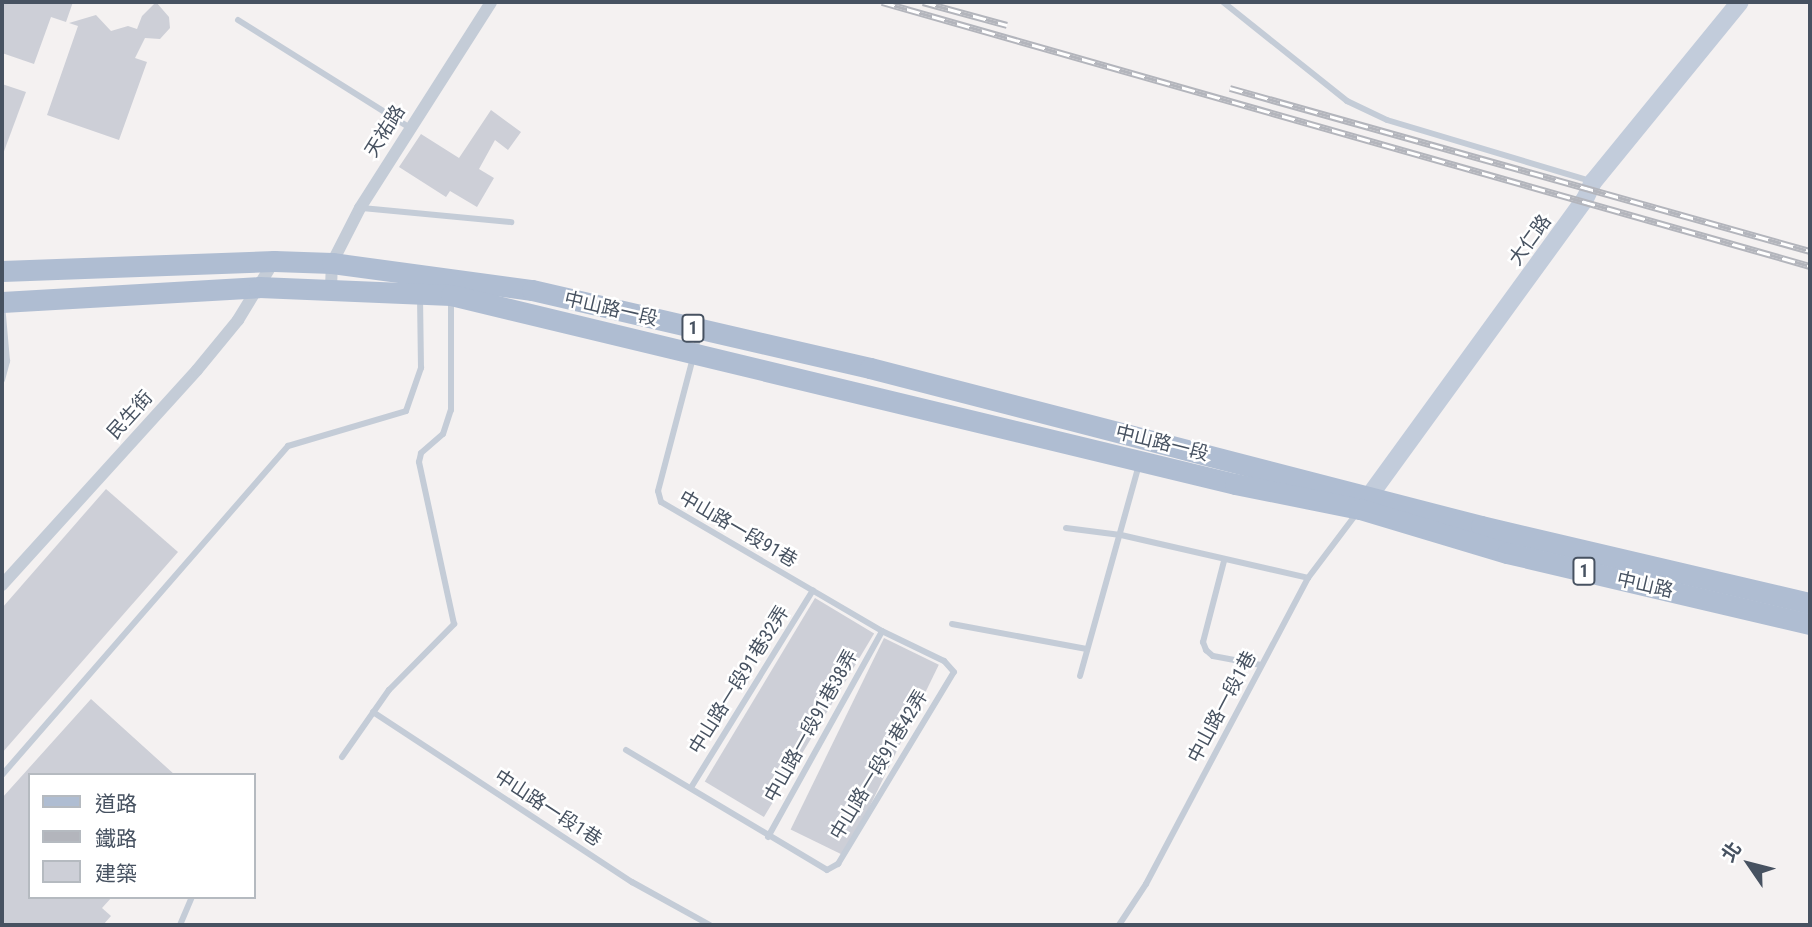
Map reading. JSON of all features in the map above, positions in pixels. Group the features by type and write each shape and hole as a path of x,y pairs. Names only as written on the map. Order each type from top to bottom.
{"main road":[{"name":"中山路一段","path":"2,271 274,261 332,263 532,290 700,329 1365,502"},
{"name":"中山路一段","path":"2,302 259,287 452,295 1141,460 1365,502"},
{"name":"中山路","path":"1365,502 1481,526 1810,603"},
{"name":"中山路","path":"1365,502 1507,553 1810,624"}],"street":[{"name":"天祐路","path":"331,289 332,263 360,208 491,2"},
{"name":"大仁路","path":"1365,502 1585,199 1593,182 1740,2"},
{"name":"民生街","path":"2,585 197,370 259,287 274,261"}],"lane":[{"path":"1223,2 1347,101 1387,120 1593,182"},
{"path":"238,20 410,128"},
{"path":"360,208 511,222"},
{"path":"2,775 288,446 406,411 421,368 420,293"},
{"path":"342,757 407,670 454,624 419,462 421,453 443,434 451,410 452,295"},
{"path":"2,302 7,361 2,380"},
{"name":"中山路一段91巷","path":"700,329 658,491 661,502 882,631 944,662 954,672"},
{"path":"1080,676 1141,460"},
{"name":"中山路一段1巷","path":"1119,925 1146,884 1308,578 1365,502"},
{"path":"1066,528 1121,535 1224,561 1308,578"},
{"path":"1224,561 1203,642 1206,650 1213,656 1261,665"},
{"name":"中山路一段91巷32弄","path":"692,786 813,590"},
{"path":"952,624 1087,649"},
{"name":"中山路一段91巷38弄","path":"768,836 882,631"},
{"name":"中山路一段91巷42弄","path":"768,836 827,870 838,864 954,672"},
{"name":"中山路一段1巷","path":"373,712 632,882 710,925"},
{"path":"626,750 692,786 768,836"},
{"path":"180,925 191,899"}],"building":[{"path":"2,2 73,2 66,22 51,17 34,64 2,53"},
{"path":"156,2 169,17 170,28 160,39 145,38 135,58 147,62 119,140 47,115 78,26 69,23 96,15 111,31 128,26 137,29 142,16"},
{"path":"2,84 26,92 3,154 2,154"},
{"path":"491,110 521,132 508,150 495,140 479,169 494,178 477,207 450,191 446,197 399,167 421,134 459,158"},
{"path":"106,489 178,552 2,753 2,608"},
{"path":"815,598 874,634 764,817 705,781"},
{"path":"884,638 939,665 845,856 791,829"},
{"path":"91,699 173,773 28,773 28,899 110,899 102,908 111,916 103,925 2,925 2,798"}],"railway":[{"path":"882,2 1810,266"},
{"path":"923,2 1007,25"},
{"path":"1230,88 1810,251"}]}
